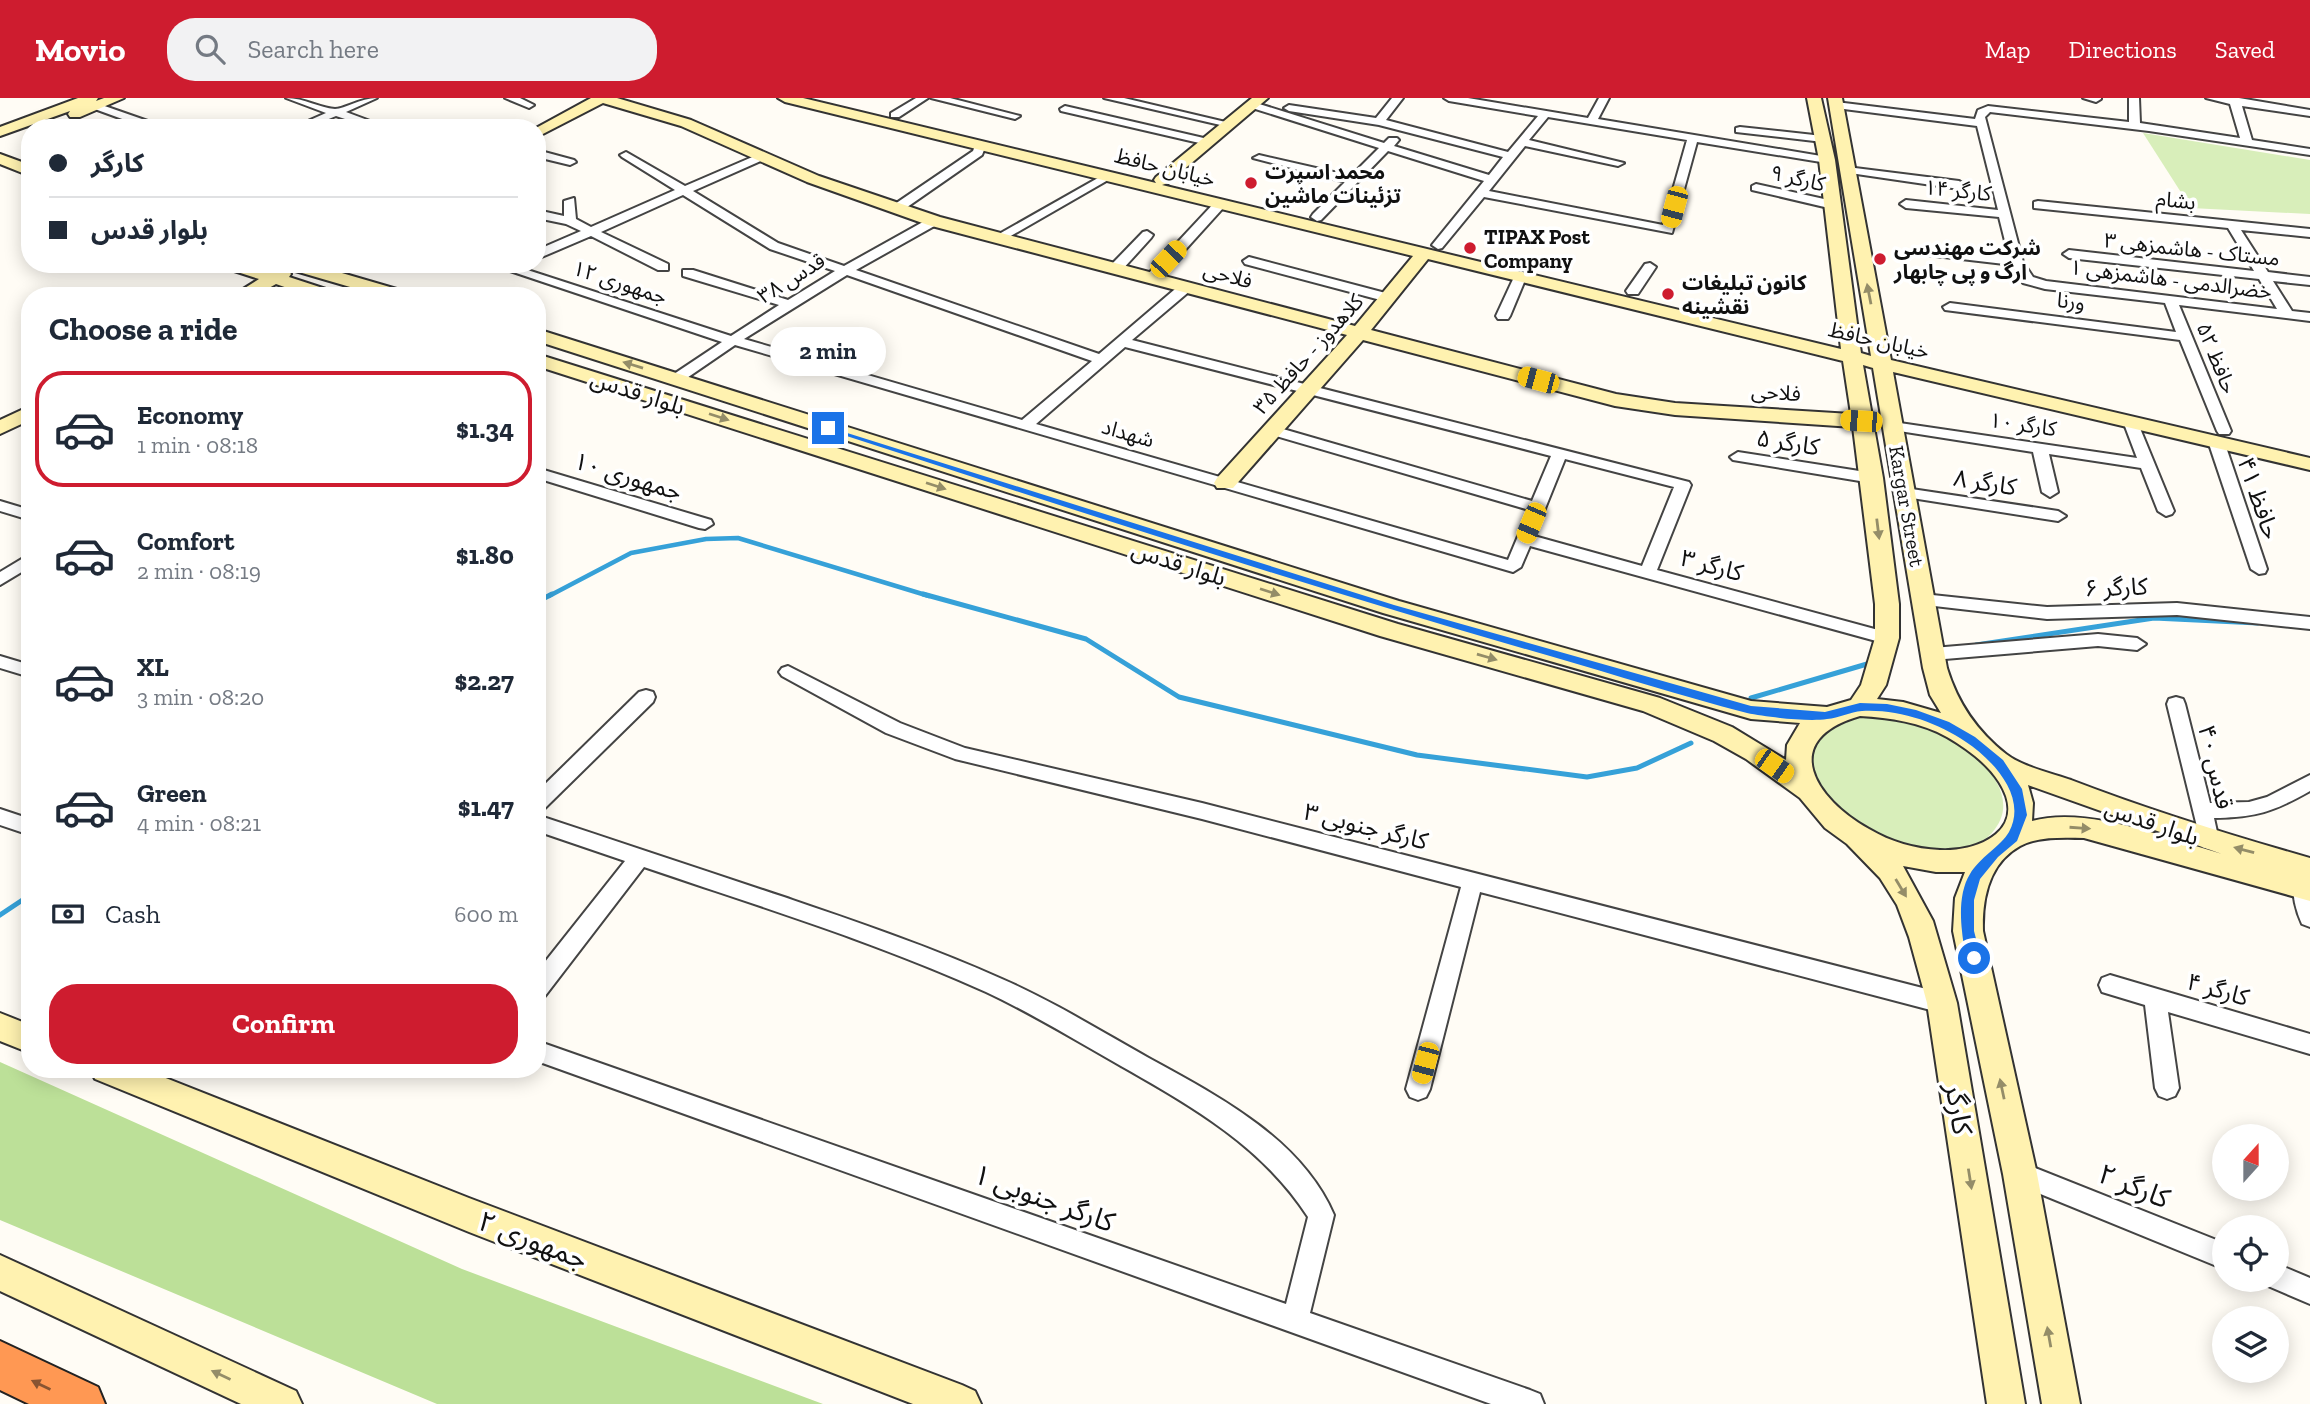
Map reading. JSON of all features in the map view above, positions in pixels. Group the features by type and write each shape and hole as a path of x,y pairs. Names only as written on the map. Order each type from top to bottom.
{"highway":[{"path":"0,1365 81,1404"}],"main road":[{"path":"40,119 93,102 117,98"},
{"path":"546,128 601,98"},
{"name":"فلاحی","path":"601,98 686,123 761,157 934,221 1615,400 1675,408 1861,421"},
{"name":"خیابان حافظ","path":"785,98 980,145 1039,154 1162,180 1270,211 1431,249 1633,291 1851,350"},
{"name":"خیابان حافظ","path":"824,98 1220,204 1317,217 1521,275 2220,436 2310,464"},
{"name":"Kargar Street","path":"1814,98 1827,160 1887,604 1887,638 1873,685 1860,707"},
{"path":"1162,180 1257,101"},
{"name":"Kargar Street","path":"1835,101 1933,654 1943,695 1971,740"},
{"path":"56,119 93,102"},
{"path":"0,132 21,125"},
{"path":"0,142 21,134"},
{"path":"0,159 21,167"},
{"name":"کلاهدوز - حافظ ۳۵","path":"1225,483 1431,249"},
{"path":"256,273 298,287"},
{"path":"257,287 282,273"},
{"path":"322,273 370,287"},
{"name":"بلوار قدس","path":"546,338 1391,607 1751,710 1825,716"},
{"name":"خیابان حافظ","path":"1880,357 2130,421 2310,452"},
{"name":"بلوار قدس","path":"546,363 1376,625 1651,704 1723,734 1755,752 1808,790"},
{"path":"0,428 21,417"},
{"path":"807,445 828,428"},
{"path":"1860,707 1887,708 1945,724 1971,740 1999,763 2016,789 2021,815 2003,845 1965,862 1929,861 1892,852 1857,836 1828,814 1808,790 1799,767 1799,746 1808,729 1825,716 1860,707"},
{"name":"بلوار قدس","path":"1999,763 2099,804 2209,841 2308,882"},
{"name":"بلوار قدس","path":"2003,845 2050,827 2084,827 2308,882"},
{"name":"کارگر","path":"1857,836 1895,876 1911,904 1942,1003 2006,1404"},
{"name":"کارگر","path":"2003,845 1974,877 1967,900 1968,931 2021,1174 2061,1404"},
{"path":"0,1027 21,1035"},
{"name":"جمهوری ۲","path":"128,1078 468,1215 962,1404"},
{"path":"0,1273 284,1404"}],"street":[{"path":"291,98 356,119"},
{"path":"318,119 372,98"},
{"path":"510,98 529,105"},
{"path":"895,115 923,98"},
{"path":"936,98 1015,116"},
{"path":"1109,98 1229,124"},
{"path":"1379,122 1398,98"},
{"path":"1449,98 1827,160"},
{"path":"1592,121 1604,98"},
{"path":"2020,98 2026,113"},
{"path":"2134,98 2135,125"},
{"path":"2211,98 2310,113"},
{"path":"2235,100 2247,142"},
{"path":"1257,101 1379,122 1510,156"},
{"path":"1257,101 1384,147 1492,180"},
{"path":"1835,101 1982,123"},
{"path":"93,102 136,119"},
{"path":"1065,109 1208,142"},
{"path":"1922,251 2017,262 1982,123 1982,112 1988,109 2135,125 2310,152"},
{"path":"1431,249 1482,193 1545,114"},
{"path":"1317,217 1384,147 1407,129"},
{"path":"1740,130 1823,139"},
{"path":"1482,193 1668,230 1693,138"},
{"path":"1522,142 1618,163"},
{"path":"896,209 978,153 980,145"},
{"path":"546,155 570,162"},
{"path":"626,155 774,246 1103,359"},
{"path":"546,251 761,157"},
{"path":"1259,158 1351,180"},
{"path":"1847,170 1959,185"},
{"path":"998,238 1109,176"},
{"name":"کارگر ۹","path":"1756,188 1833,205"},
{"path":"570,201 570,221"},
{"path":"1152,278 1220,204"},
{"name":"کارگر ۱۴","path":"1906,204 2005,214"},
{"name":"بشام","path":"2038,205 2310,233"},
{"path":"546,216 570,221 663,267"},
{"name":"قدس ۳۸","path":"676,379 731,340 843,270 934,221"},
{"path":"2232,225 2287,314"},
{"path":"1116,268 1147,235"},
{"name":"مستاک - هاشمزهی ۳","path":"2069,254 2310,281"},
{"path":"1249,261 1388,298"},
{"name":"خضرالدمی - هاشمزهی ۱","path":"2017,262 2028,279 2045,285 2310,317"},
{"path":"1633,291 1650,267"},
{"name":"جمهوری ۱۲","path":"530,273 731,340"},
{"path":"688,273 789,304"},
{"path":"1503,316 1521,275"},
{"path":"1025,425 1186,287"},
{"name":"حافظ ۵۲","path":"2170,300 2187,337 2220,436"},
{"name":"ورنا","path":"1950,307 2187,337"},
{"name":"شهداد","path":"731,340 1513,566 1524,539"},
{"path":"1123,342 1683,485 1647,573"},
{"path":"2130,421 2166,511"},
{"name":"کارگر ۱۰","path":"1893,426 2147,464"},
{"path":"1271,430 1537,508"},
{"name":"حافظ ۴۱","path":"2220,436 2259,569"},
{"path":"2040,448 2050,492"},
{"path":"1524,539 1559,455"},
{"name":"کارگر ۵","path":"1738,457 1872,478"},
{"name":"جمهوری ۱۰","path":"546,475 705,524"},
{"name":"کارگر ۸","path":"1905,493 2058,516"},
{"path":"0,506 21,512"},
{"name":"کارگر ۳","path":"1524,539 1887,638"},
{"path":"0,580 21,565"},
{"name":"کارگر ۶","path":"1923,600 2048,613 2177,609 2310,623"},
{"path":"1933,654 2098,640 2137,644"},
{"path":"0,662 21,668"},
{"name":"کارگر جنوبی ۳","path":"788,673 893,728 962,754 1473,880 1942,1003"},
{"path":"546,795 646,697"},
{"name":"قدس ۴۰","path":"2176,704 2209,841"},
{"path":"2202,811 2249,810 2273,803 2310,782"},
{"path":"0,817 21,824"},
{"path":"546,826 979,979 1226,1113 1264,1145 1305,1187 1321,1215 1295,1320"},
{"path":"546,977 639,858"},
{"path":"1418,1089 1473,880"},
{"path":"2308,882 2310,918"},
{"name":"کارگر ۴","path":"2110,985 2310,1044"},
{"path":"2155,998 2167,1088"},
{"name":"کارگر جنوبی ۱","path":"546,1054 1530,1404"},
{"name":"کارگر ۲","path":"2021,1174 2212,1251"},
{"path":"2289,1282 2310,1291"}],"green space":[{"path":"2143,133 2310,160 2310,214 2191,208"},
{"path":"1862,717 1917,724 1949,737 1973,754 2000,789 2002,816 1992,833 1979,843 1969,846 1927,848 1876,834 1845,814 1819,784 1813,768 1812,752 1820,737 1837,724"},
{"path":"0,1062 21,1071 21,1078 36,1078 462,1269 823,1404 437,1404 0,1220"}],"waterway":[{"path":"549,596 631,553 706,539 738,538 929,596"},
{"path":"546,597 552,594"},
{"path":"923,594 1086,639 1179,697 1417,755 1587,777 1637,768 1691,743"},
{"path":"1976,645 2154,618 2258,623"},
{"path":"1751,698 1867,664"},
{"path":"0,915 21,901"}],"place":[{"name":"محمد اسپرت تزئینات ماشین","path":"1251,183"},
{"name":"TIPAX Post Company","path":"1470,248"},
{"name":"شرکت مهندسی ارگ و پی چابهار","path":"1880,259"},
{"name":"کانون تبلیغات نقشینه","path":"1668,294"}],"route":[{"path":"828,428 1391,607 1751,710 1796,716 1825,716 1860,707 1887,708 1945,724 1971,740 1999,763 2016,789 2021,815 2013,837 1994,853 1974,877 1967,900 1968,931 1974,958"}]}
